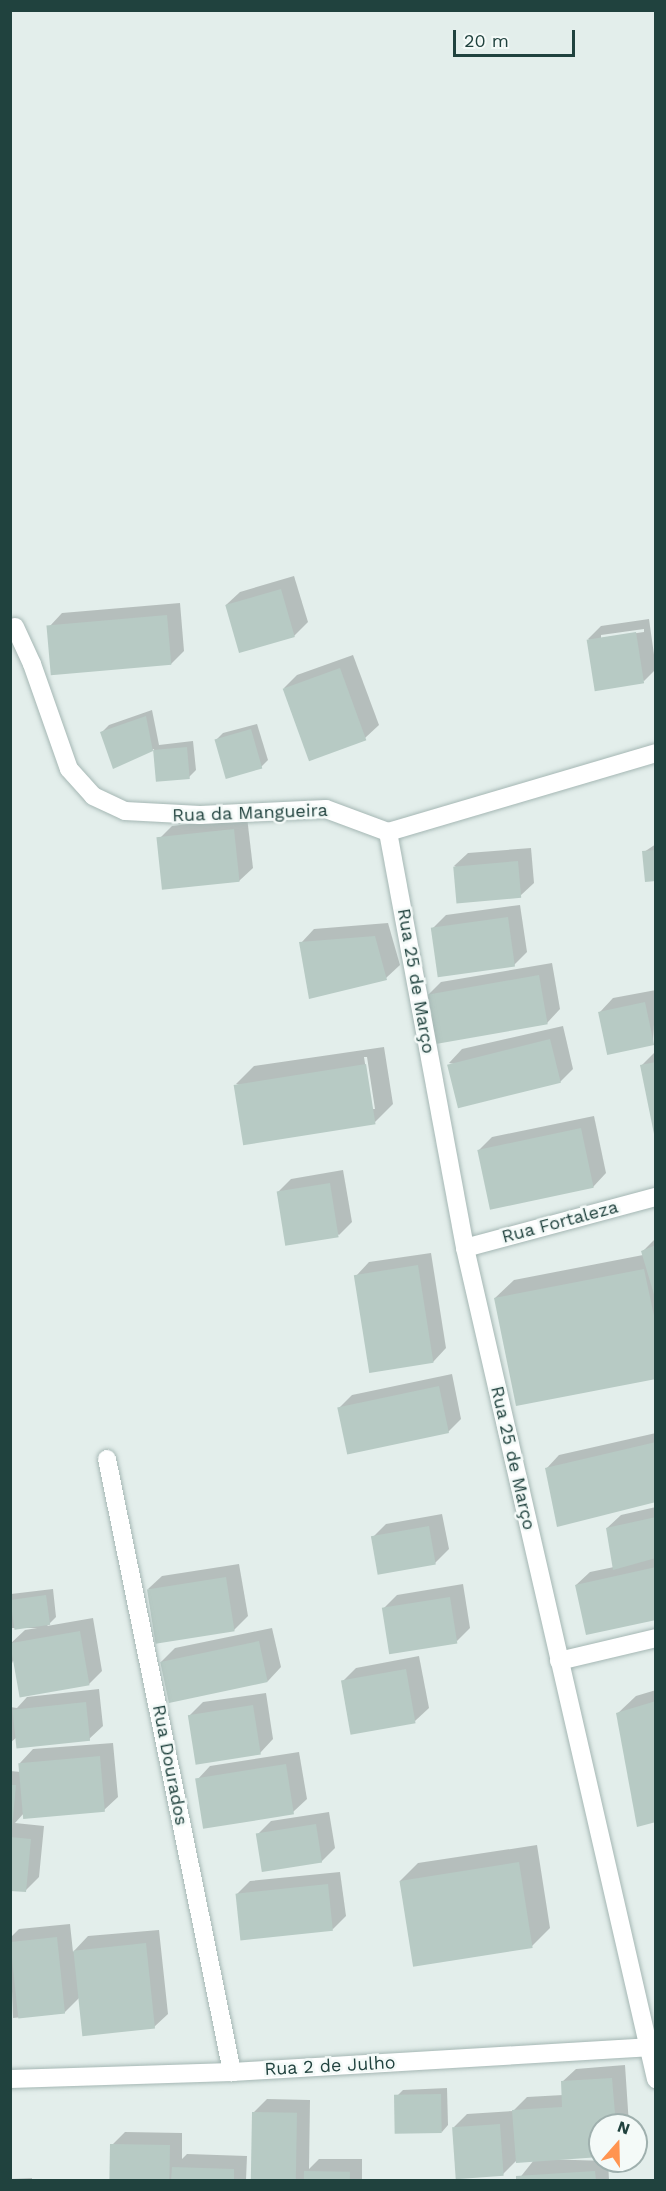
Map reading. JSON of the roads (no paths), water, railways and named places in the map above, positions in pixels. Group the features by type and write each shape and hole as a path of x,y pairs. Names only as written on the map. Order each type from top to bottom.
{"street":[{"name":"Rua da Mangueira","path":"15,627 32,664 69,769 93,796 125,811 155,816 326,809 388,832"},
{"path":"388,832 656,753"},
{"name":"Rua 25 de Março","path":"388,832 465,1248 656,2079"},
{"name":"Rua Fortaleza","path":"465,1248 656,1197"},
{"name":"Rua Dourados","path":"107,1459 232,2072"},
{"path":"559,1661 656,1638"},
{"name":"Rua 2 de Julho","path":"10,2079 232,2072 648,2047"}]}
